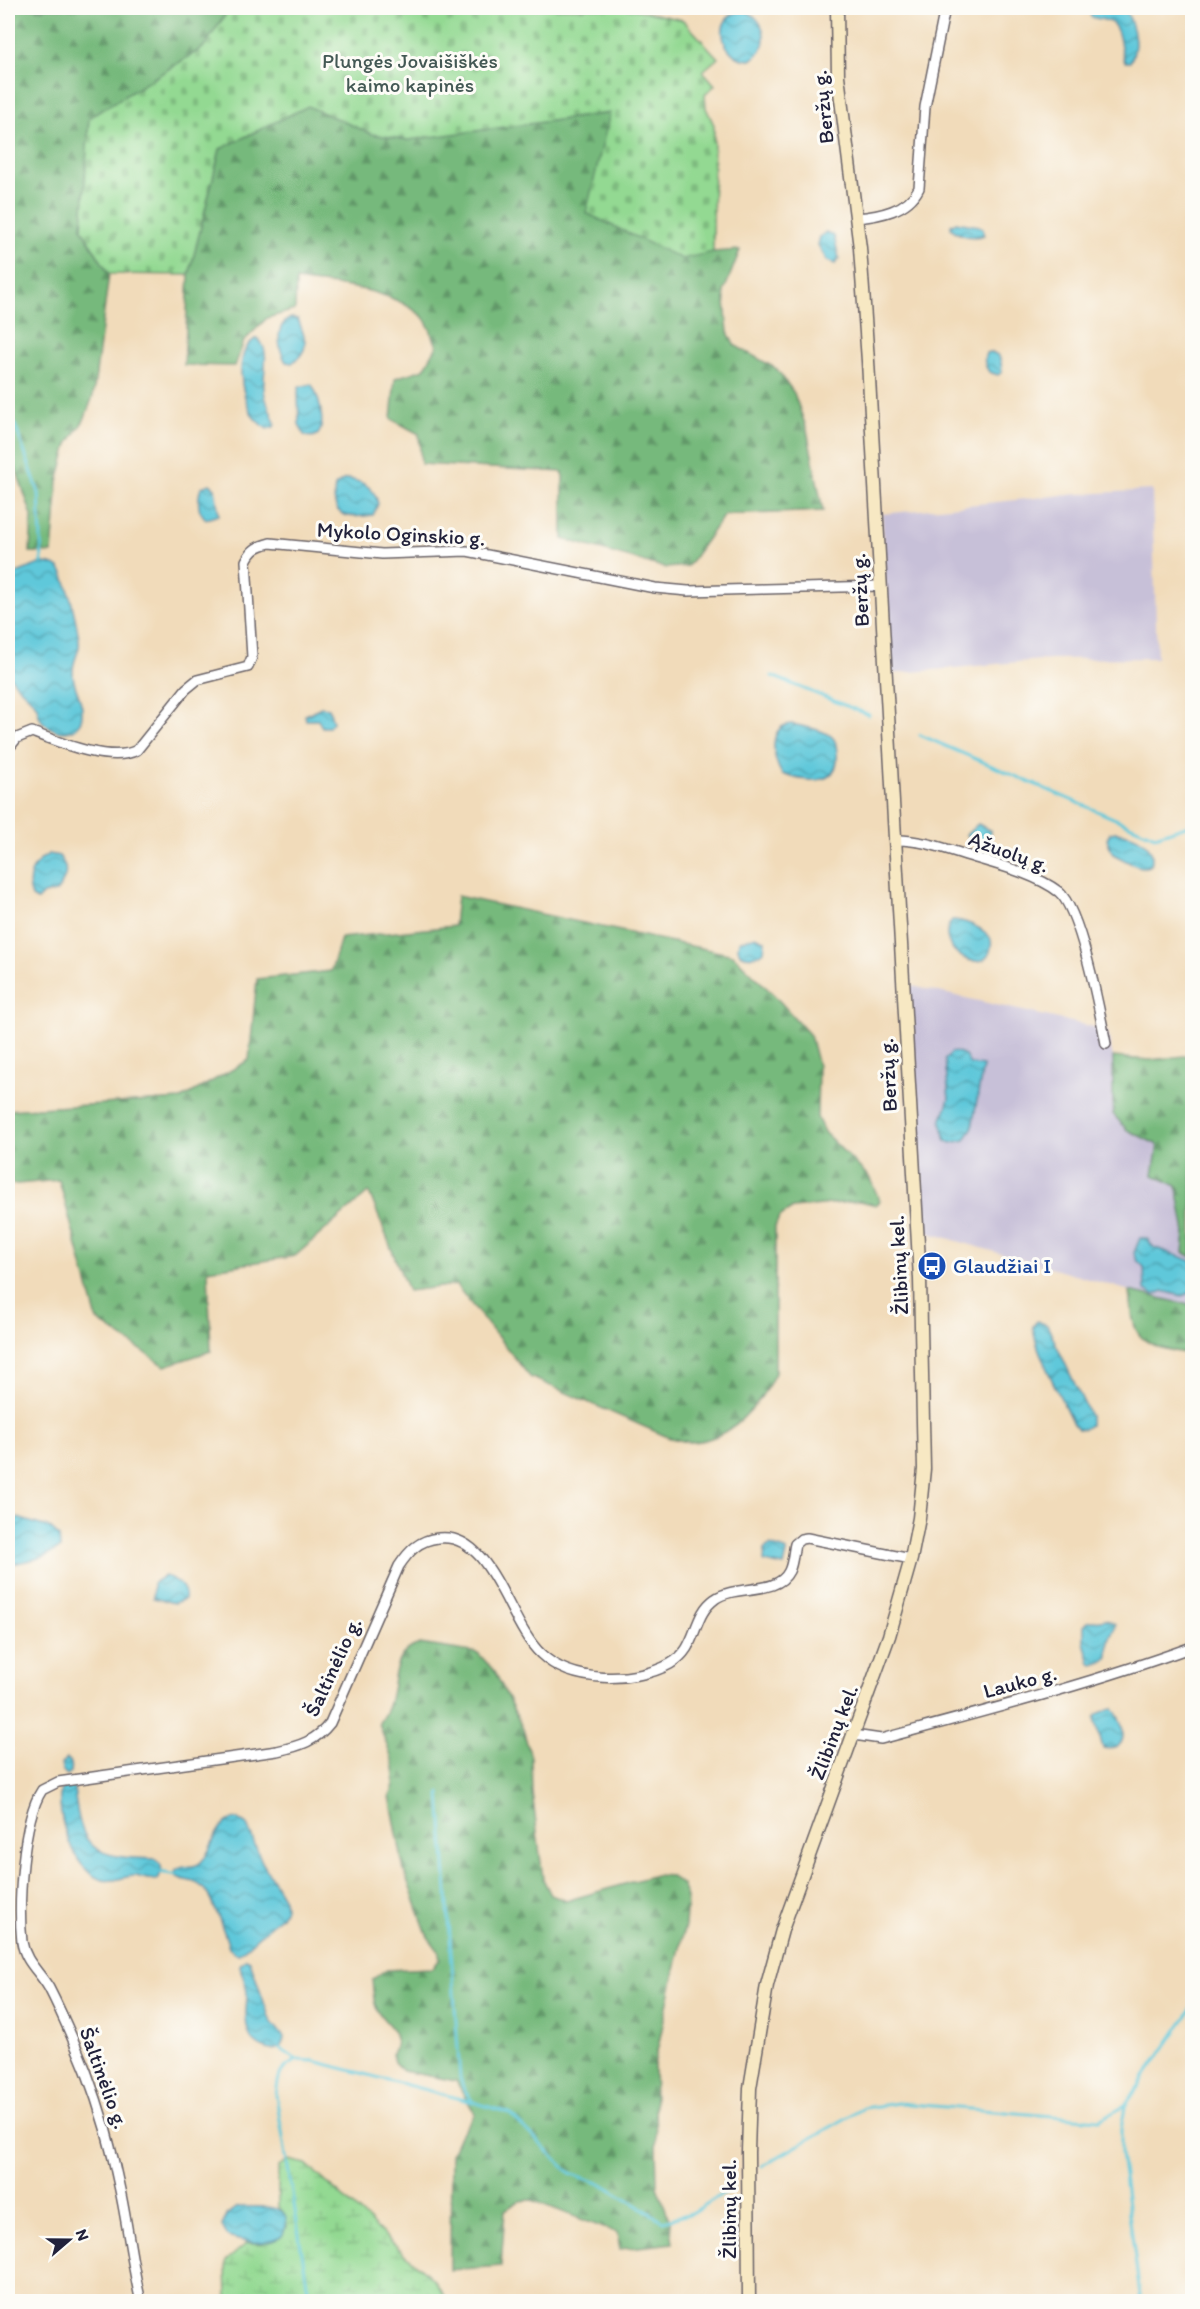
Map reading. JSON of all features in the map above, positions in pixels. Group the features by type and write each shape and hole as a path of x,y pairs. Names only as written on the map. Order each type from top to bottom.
{"main road":[{"name":"Beržų g.","path":"837,8 838,76 856,218 867,350 914,1171"},
{"name":"Žlibinų kel.","path":"749,2301 750,2088 767,1985 782,1930 889,1636 911,1559 922,1493 925,1443 921,1290 914,1171"}],"street":[{"path":"856,218 898,209 916,195 919,188 927,97 945,8"},
{"name":"Mykolo Oginskio g.","path":"8,749 17,738 32,732 80,750 129,754 137,750 186,689 197,680 248,667 252,657 246,561 251,551 270,543 382,554 466,550 655,588 688,591 879,586"},
{"name":"Ąžuolų g.","path":"894,840 937,846 1007,868 1050,886 1061,894 1072,912 1096,989 1106,1044"},
{"name":"Šaltinėlio g.","path":"141,2301 120,2191 86,2070 57,2006 43,1979 30,1964 22,1943 21,1893 25,1859 33,1806 42,1790 58,1782 277,1751 311,1742 322,1734 330,1723 399,1566 416,1546 430,1538 443,1537 458,1540 471,1547 482,1558 519,1626 542,1656 558,1668 595,1677 643,1673 670,1664 688,1648 701,1614 708,1604 729,1592 765,1586 784,1578 789,1570 795,1544 801,1539 807,1538 911,1559"},
{"name":"Lauko g.","path":"854,1735 872,1739 888,1737 1100,1679 1192,1647"}],"shaded area":[{"path":"1152,490 1157,658 1051,659 890,674 882,514 1063,495"},
{"path":"908,985 1107,1030 1113,1057 1113,1114 1127,1130 1158,1145 1177,1185 1185,1233 1183,1251 1192,1257 1192,1302 1189,1305 1130,1291 926,1232"}],"green space":[{"path":"8,8 230,8 203,48 89,118 82,229 109,274 93,396 84,420 68,444 58,481 52,553 30,552 32,516 15,466 8,455"},
{"name":"Plungės Jovaišiškės kaimo kapinės","path":"230,8 629,8 683,20 718,58 703,71 715,85 705,95 706,108 714,125 713,252 682,259 586,213 610,113 408,140 372,134 308,106 220,149 189,275 109,274 82,229 89,118 203,48"},
{"path":"308,106 372,134 408,140 610,113 713,252 740,250 724,291 728,332 734,345 777,369 794,393 807,430 823,511 724,515 688,566 666,568 563,539 563,472 421,464 419,434 391,419 395,378 424,369 437,346 422,316 409,306 362,289 296,280 295,310 267,318 244,341 235,366 184,365 189,275 220,149"},
{"path":"457,896 733,955 775,996 810,1035 818,1066 817,1117 824,1132 869,1177 880,1201 876,1205 860,1201 793,1208 779,1217 775,1227 775,1373 761,1397 743,1418 720,1434 693,1442 670,1438 530,1377 456,1285 408,1291 369,1192 295,1256 208,1270 211,1351 165,1366 97,1320 59,1180 8,1185 8,1110 181,1099 249,1060 257,979 331,971 341,938 454,926"},
{"path":"1192,1055 1192,1257 1183,1252 1185,1233 1177,1186 1153,1175 1158,1145 1127,1130 1113,1114 1113,1057 1150,1060"},
{"path":"1130,1291 1189,1305 1192,1302 1192,1353 1165,1349 1139,1335 1133,1321"},
{"path":"420,1644 478,1653 495,1672 523,1729 531,1757 532,1792 543,1879 551,1895 566,1901 655,1875 671,1876 682,1885 687,1898 685,1925 654,2065 657,2186 670,2221 673,2243 620,2249 617,2233 532,2200 519,2201 505,2210 501,2266 450,2270 451,2154 459,2136 475,2114 456,2081 403,2071 394,2062 392,2054 396,2037 378,2011 374,2001 372,1980 385,1970 433,1968 440,1959 438,1950 428,1937 404,1871 390,1796 394,1786 394,1768 379,1723 391,1697 399,1661 410,1648"},
{"path":"288,2160 306,2164 435,2281 447,2301 227,2301 226,2261 247,2243 263,2243 287,2227 283,2212 278,2207 278,2167"}],"water":[{"path":"1089,8 1125,8 1131,21 1135,42 1130,62 1125,62 1123,58 1114,25 1108,21 1091,17"},
{"path":"746,11 758,21 764,34 762,48 751,60 740,58 732,53 723,36 723,27 727,19 734,13"},
{"path":"956,222 979,226 983,229 984,235 971,237 962,235 951,228 951,225"},
{"path":"826,232 834,236 839,258 835,264 827,261 818,245 820,237"},
{"path":"291,318 298,319 305,343 302,353 292,363 286,362 283,357 279,338 282,326"},
{"path":"257,338 264,349 265,394 275,423 274,427 267,429 254,418 242,386 244,353 249,344"},
{"path":"990,352 1000,359 1002,372 998,375 989,372 986,365 985,355"},
{"path":"311,384 318,399 322,418 318,434 313,437 304,435 299,424 299,387"},
{"path":"349,479 364,484 377,498 378,504 373,515 348,516 338,510 334,497 335,486"},
{"path":"210,484 215,488 219,515 206,519 199,508 199,500 201,487"},
{"path":"42,563 54,565 62,572 78,633 79,647 73,674 82,709 82,718 79,725 69,732 55,730 42,721 36,705 15,683 7,668 8,583 17,573"},
{"path":"321,707 329,708 333,722 329,727 322,727 318,720 306,720 305,715"},
{"path":"791,724 823,731 834,740 837,753 836,764 833,772 827,777 810,780 782,774 774,752 775,737 784,726"},
{"path":"978,824 990,830 990,836 986,841 974,841 966,835"},
{"path":"1116,832 1136,837 1142,841 1150,851 1151,865 1137,866 1113,854 1107,839 1110,833"},
{"path":"49,854 59,856 65,865 65,874 56,892 43,894 37,900 32,897 30,890 31,872 38,862"},
{"path":"952,920 970,924 988,935 991,945 987,957 980,961 971,961 954,950 948,941 947,931"},
{"path":"756,936 765,941 764,951 752,956 740,954 739,941"},
{"path":"952,1052 962,1053 970,1064 983,1066 972,1128 965,1140 951,1143 946,1141 941,1122 949,1099 945,1059"},
{"path":"1140,1238 1147,1238 1153,1247 1192,1261 1192,1292 1182,1296 1163,1291 1154,1295 1145,1290 1144,1267 1134,1253"},
{"path":"1037,1321 1047,1325 1090,1416 1090,1425 1084,1429 1078,1429 1073,1424 1043,1361 1033,1326"},
{"path":"8,1515 50,1528 59,1536 60,1548 44,1557 8,1565"},
{"path":"770,1545 785,1550 787,1553 784,1566 764,1562 765,1548"},
{"path":"164,1576 179,1584 184,1591 185,1599 174,1603 153,1598 153,1583"},
{"path":"1106,1619 1115,1624 1108,1655 1105,1660 1093,1665 1090,1663 1084,1642 1084,1626 1088,1622"},
{"path":"1113,1708 1122,1728 1122,1741 1118,1746 1103,1748 1095,1719 1097,1714"},
{"path":"67,1759 72,1768 67,1775 62,1770 61,1764"},
{"path":"68,1785 74,1788 81,1826 94,1847 118,1856 156,1859 162,1869 158,1879 132,1876 103,1880 83,1866 69,1842 61,1813 61,1789"},
{"path":"237,1819 247,1825 262,1862 284,1899 285,1908 281,1916 239,1954 234,1953 229,1947 218,1915 201,1886 175,1875 179,1868 199,1863 206,1855 219,1829 229,1821"},
{"path":"246,1959 250,1961 270,2020 284,2037 279,2048 274,2050 258,2045 253,2041 248,2030 247,1989 240,1965"},
{"path":"239,2207 267,2207 282,2211 286,2217 286,2225 282,2236 255,2243 228,2237 222,2226 223,2222 230,2212"}],"waterway":[{"path":"8,37 9,8"},
{"path":"8,417 15,425 39,493 42,563"},
{"path":"772,676 869,715"},
{"path":"920,735 1155,836 1192,824"},
{"path":"440,1793 460,2078 464,2090 473,2102"},
{"path":"158,1872 179,1875"},
{"path":"762,2166 864,2108 898,2103 1099,2120 1125,2106 1192,2008"},
{"path":"279,2048 297,2060 314,2061 509,2113 570,2173 604,2185 663,2221 692,2213 732,2188"},
{"path":"297,2060 280,2074 276,2095 310,2302"},
{"path":"1125,2107 1121,2129 1121,2154 1141,2302"}],"place":[{"name":"Glaudžiai I","path":"932,1266"}]}
